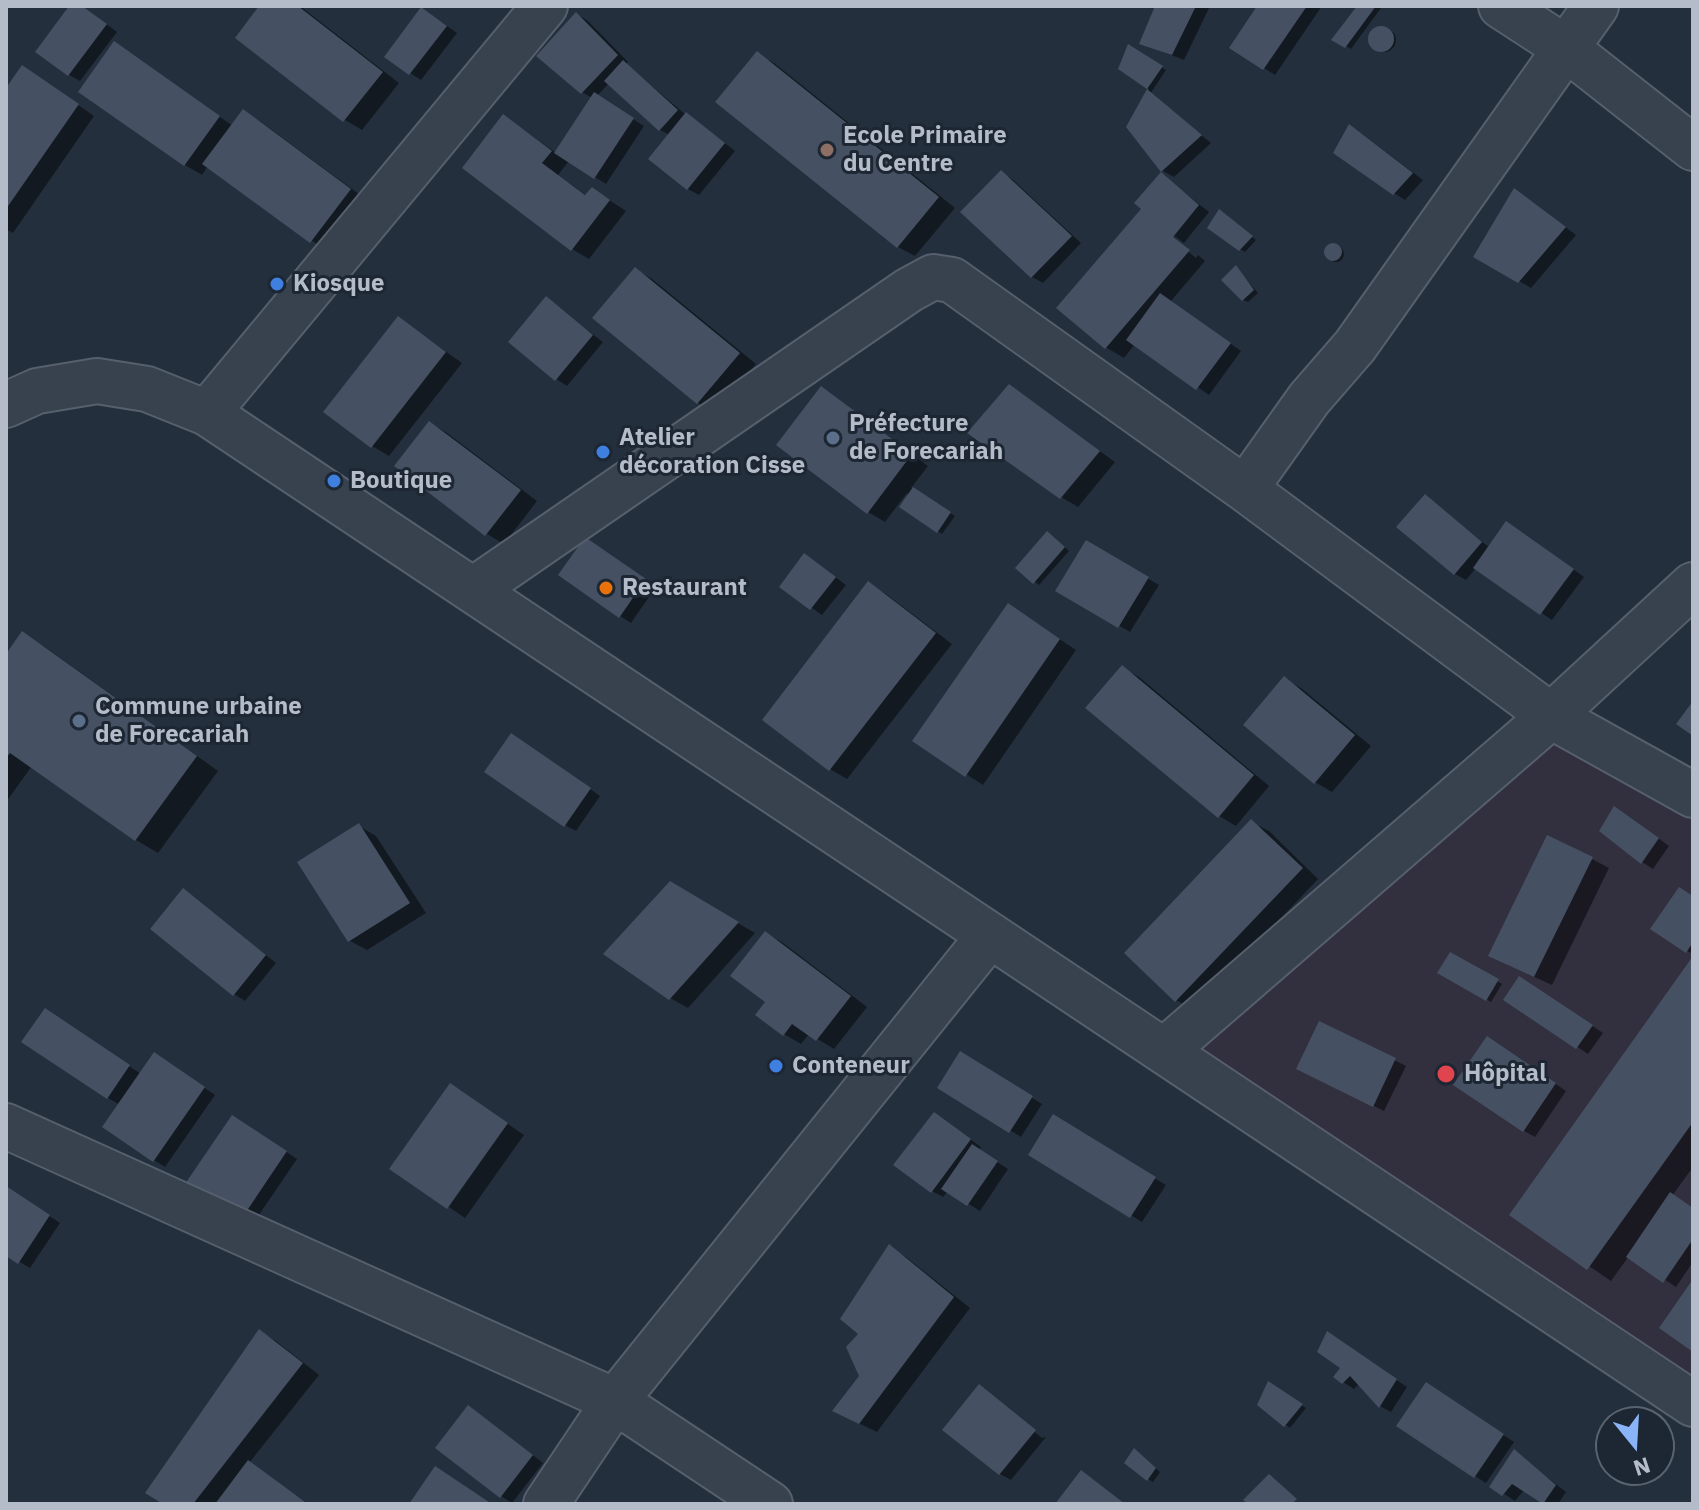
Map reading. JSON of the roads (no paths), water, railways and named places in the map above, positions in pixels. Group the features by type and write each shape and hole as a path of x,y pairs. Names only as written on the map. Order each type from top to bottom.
{"street":[{"path":"207,413 545,6"},
{"path":"1501,6 1567,49 1693,148"},
{"path":"1245,489 1309,399 1355,346 1596,6"},
{"path":"473,590 909,290 933,277 952,280 1245,489 1551,716 1693,795"},
{"path":"6,405 37,391 97,381 147,389 207,413 1693,1404"},
{"path":"1164,1051 1551,716 1693,585"},
{"path":"546,1504 615,1401 990,935"},
{"path":"6,1126 615,1401 770,1504"}],"place":[{"name":"Ecole Primaire du Centre","path":"827,150"},
{"name":"Kiosque","path":"277,284"},
{"name":"Préfecture de Forecariah","path":"833,438"},
{"name":"Atelier décoration Cisse","path":"603,452"},
{"name":"Boutique","path":"334,481"},
{"name":"Restaurant","path":"606,588"},
{"name":"Commune urbaine de Forecariah","path":"79,721"},
{"name":"Conteneur","path":"776,1066"},
{"name":"Hôpital","path":"1446,1074"}]}
